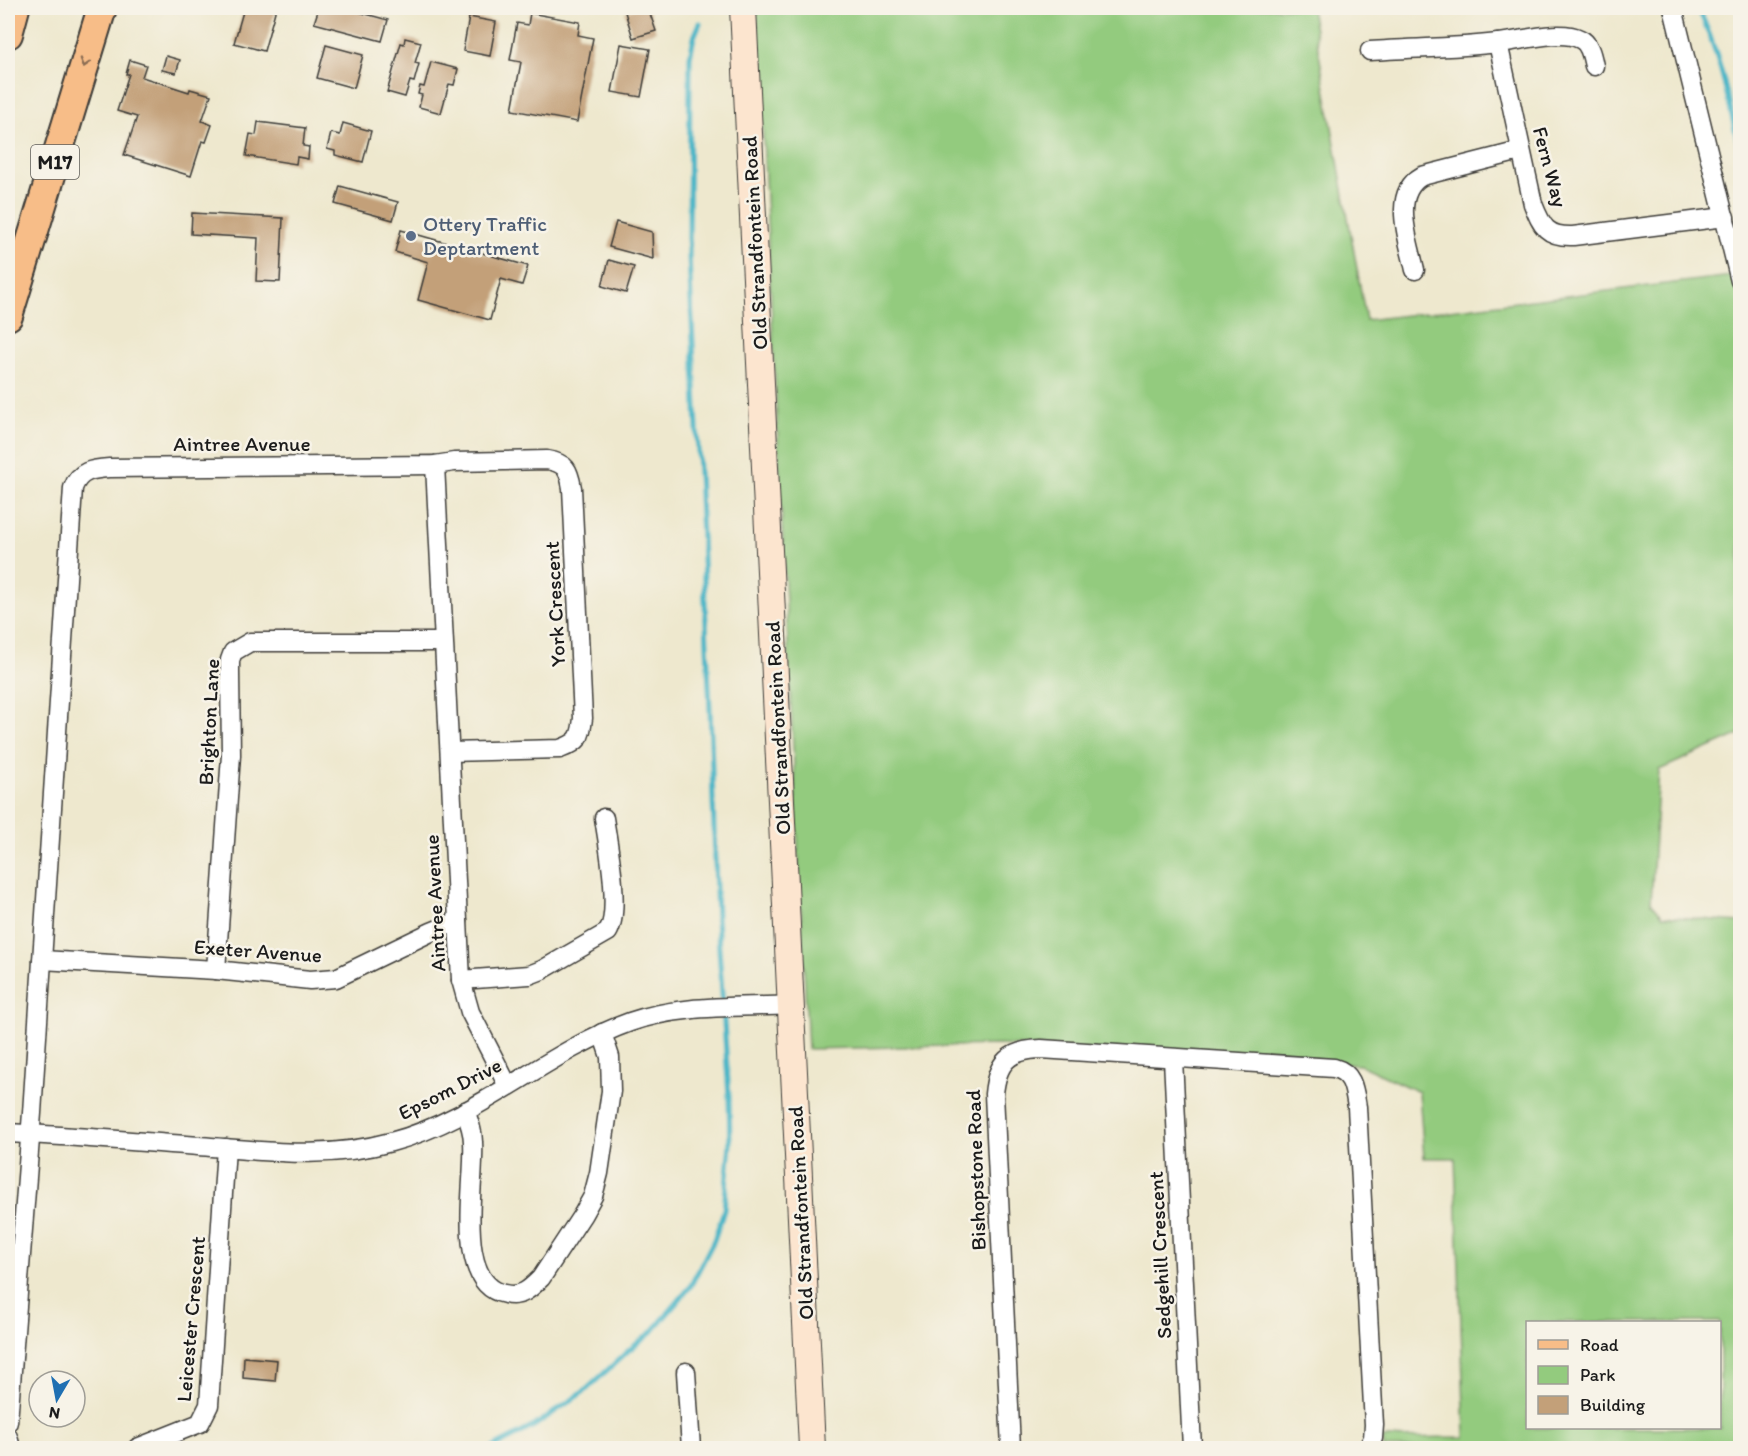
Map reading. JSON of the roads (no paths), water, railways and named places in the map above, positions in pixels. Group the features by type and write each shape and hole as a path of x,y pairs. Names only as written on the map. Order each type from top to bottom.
{"main road":[{"path":"8,34 15,8"},
{"name":"M17","path":"8,316 102,8"}],"street":[{"name":"Old Strandfontein Road","path":"743,8 812,1449"},
{"path":"1673,8 1740,281"},
{"path":"1370,51 1572,36 1584,42 1590,50 1594,66"},
{"name":"Fern Way","path":"1498,43 1520,151 1538,216 1544,228 1553,234 1573,236 1725,217"},
{"path":"1415,270 1403,206 1410,185 1422,176 1520,151"},
{"name":"York Crescent","path":"435,465 454,462 547,460 557,462 565,466 570,475 572,500 583,718 581,735 573,745 560,749 450,752"},
{"name":"Aintree Avenue","path":"30,1134 72,500 76,480 85,471 109,468 435,465 461,980 470,1012 508,1086"},
{"name":"Brighton Lane","path":"216,970 231,755 230,660 233,651 250,642 443,642"},
{"path":"461,980 513,977 535,972 608,932 614,913 604,818"},
{"name":"Exeter Avenue","path":"42,960 216,970 310,980 336,978 458,921"},
{"name":"Epsom Drive","path":"8,1133 306,1154 359,1150 418,1134 465,1111 602,1033 654,1015 696,1009 791,1005"},
{"path":"465,1111 473,1141 471,1223 472,1249 476,1266 482,1280 489,1288 510,1295 521,1294 541,1278 593,1196 599,1173 611,1091 610,1057 602,1033"},
{"name":"Bishopstone Road","path":"1011,1449 993,1094 999,1068 1005,1060 1013,1055 1034,1049 1334,1068 1348,1075 1352,1082 1357,1107 1373,1413 1372,1438 1368,1449"},
{"name":"Sedgehill Crescent","path":"1173,1059 1192,1449"},
{"path":"8,1422 30,1134"},
{"name":"Leicester Crescent","path":"137,1449 200,1423 209,1405 226,1148"},
{"path":"686,1372 691,1449"},
{"path":"8,1437 11,1449"}],"waterway":[{"path":"1698,8 1718,60 1740,152"},
{"path":"492,1448 534,1426 586,1390 652,1332 690,1287 714,1240 724,1210 730,1144 729,1096 717,919 710,709 689,256 690,57 694,37 700,23"}],"place":[{"name":"Ottery Traffic Deptartment","path":"411,236"}]}
